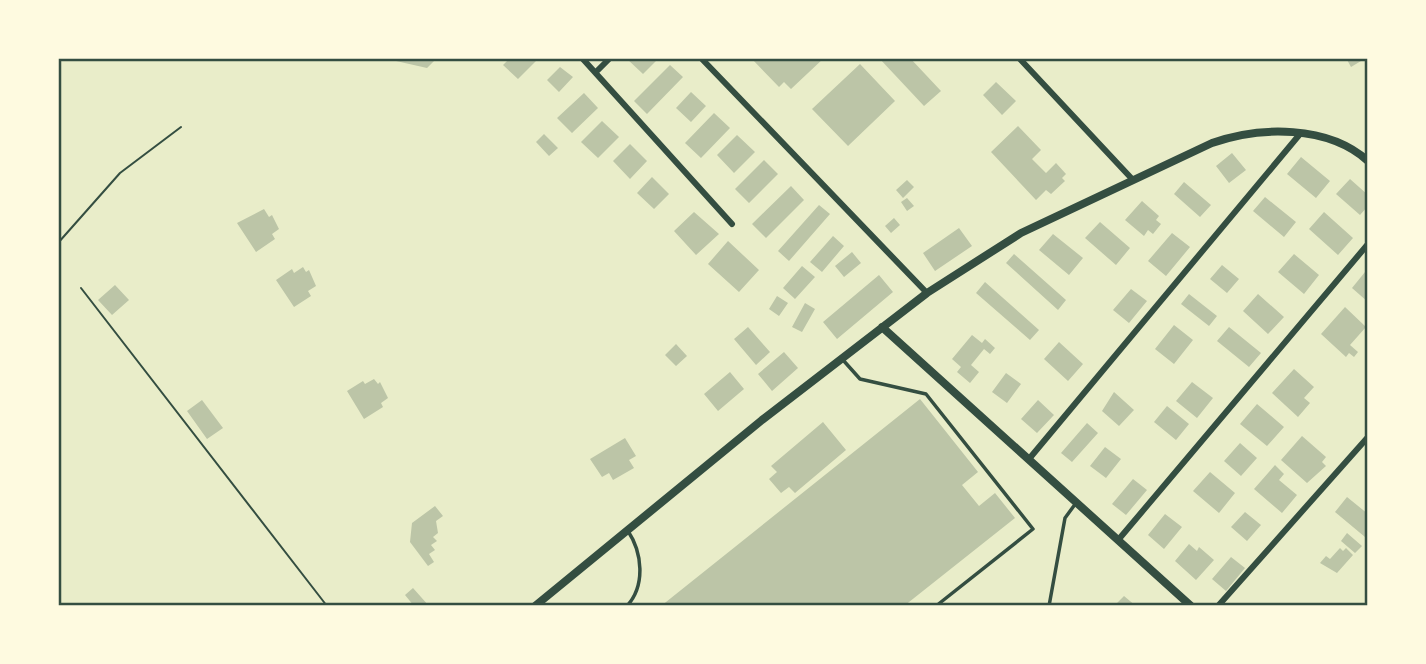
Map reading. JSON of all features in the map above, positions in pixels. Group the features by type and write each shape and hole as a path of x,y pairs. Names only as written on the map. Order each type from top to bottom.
{"street":[{"path":"582,58 732,224"},
{"path":"596,72 610,58"},
{"path":"701,58 927,293"},
{"path":"1019,58 1133,180"},
{"path":"535,606 882,327 927,293 1012,237 1233,136 1267,132 1300,134 1346,145 1368,161"},
{"path":"1029,458 1300,134"},
{"path":"1119,539 1368,244"},
{"path":"882,327 1191,606"},
{"path":"1218,606 1368,438"}],"lane":[{"path":"842,358 860,379 926,394 1033,529 936,606"},
{"path":"1049,606 1065,519 1077,502"},
{"path":"628,531 639,547 640,576 628,606"}],"path":[{"path":"58,243 120,173 181,127"},
{"path":"81,288 327,606"}],"building":[{"path":"399,58 437,58 427,68 396,61"},
{"path":"510,58 539,58 518,79 503,65"},
{"path":"626,58 659,58 643,74"},
{"path":"751,58 824,58 791,89 784,82 779,87"},
{"path":"879,58 910,58 941,91 924,106"},
{"path":"1346,58 1366,58 1351,67"},
{"path":"860,64 895,101 848,146 812,109"},
{"path":"670,65 683,77 647,114 634,101"},
{"path":"560,67 573,77 559,92 547,80"},
{"path":"996,82 1016,101 1002,115 983,95"},
{"path":"691,92 706,106 691,122 676,108"},
{"path":"584,93 598,108 572,133 557,118"},
{"path":"714,113 730,128 701,158 685,143"},
{"path":"602,121 619,137 598,158 581,142"},
{"path":"1018,126 1041,150 1032,159 1046,173 1056,163 1066,174 1062,178 1065,181 1051,194 1046,190 1036,200 991,152"},
{"path":"544,134 558,148 549,156 536,142"},
{"path":"737,135 755,152 734,173 717,155"},
{"path":"630,144 647,161 630,179 613,161"},
{"path":"1232,153 1246,170 1229,183 1216,166"},
{"path":"1301,157 1330,181 1316,198 1287,174"},
{"path":"764,160 778,174 749,203 735,189"},
{"path":"652,177 669,194 654,209 637,193"},
{"path":"1350,179 1368,195 1368,206 1360,215 1336,194"},
{"path":"907,180 914,187 903,198 896,190"},
{"path":"1184,182 1211,205 1200,217 1174,194"},
{"path":"791,186 804,200 766,238 752,224"},
{"path":"1265,197 1296,222 1284,237 1253,211"},
{"path":"907,198 914,206 907,211 901,202"},
{"path":"1142,201 1159,216 1156,220 1161,224 1153,234 1148,230 1144,236 1125,220"},
{"path":"819,205 830,214 789,261 778,251"},
{"path":"264,209 269,217 272,215 279,229 272,234 275,239 256,252 237,223"},
{"path":"694,212 719,234 696,255 674,231"},
{"path":"1324,212 1353,238 1338,255 1309,229"},
{"path":"894,218 900,225 891,233 885,226"},
{"path":"1100,222 1130,248 1116,265 1085,238"},
{"path":"959,228 972,246 935,271 923,253"},
{"path":"1172,233 1190,247 1166,276 1148,261"},
{"path":"1053,234 1083,258 1069,275 1039,250"},
{"path":"833,236 844,246 822,272 810,262"},
{"path":"728,241 759,270 739,292 708,264"},
{"path":"852,252 861,263 844,277 835,266"},
{"path":"1014,254 1066,300 1058,310 1006,263"},
{"path":"1294,254 1319,275 1304,294 1278,272"},
{"path":"1222,265 1239,279 1227,293 1210,279"},
{"path":"802,266 815,277 795,299 783,288"},
{"path":"303,267 306,272 309,270 316,286 308,291 311,296 294,307 276,280 292,269 294,273"},
{"path":"1365,272 1368,275 1368,302 1352,288"},
{"path":"879,275 893,292 837,339 823,322"},
{"path":"985,282 1039,330 1030,340 976,293"},
{"path":"115,285 129,300 112,315 98,300"},
{"path":"1131,289 1147,301 1129,323 1113,310"},
{"path":"1189,294 1217,316 1209,326 1181,304"},
{"path":"1258,294 1284,317 1268,334 1243,311"},
{"path":"777,296 788,303 779,316 769,309"},
{"path":"805,303 815,309 802,332 792,327"},
{"path":"1345,307 1366,327 1350,345 1358,352 1354,357 1349,353 1346,357 1321,334"},
{"path":"1174,325 1193,340 1174,364 1155,349"},
{"path":"748,327 770,352 756,365 734,339"},
{"path":"1229,327 1261,353 1249,367 1217,341"},
{"path":"972,335 982,343 985,339 995,348 990,354 984,349 971,365 979,372 970,383 957,372 961,367 952,359"},
{"path":"1059,342 1083,364 1068,381 1044,359"},
{"path":"676,344 687,356 676,366 665,355"},
{"path":"784,352 798,368 772,391 758,374"},
{"path":"1294,369 1314,387 1304,398 1310,403 1298,417 1272,393"},
{"path":"730,372 744,389 718,411 704,394"},
{"path":"1006,373 1021,384 1007,403 992,392"},
{"path":"374,379 378,384 380,382 388,398 381,403 383,407 364,419 347,391 363,381 365,384"},
{"path":"1192,382 1213,398 1197,418 1176,401"},
{"path":"1114,392 1134,410 1119,426 1102,411"},
{"path":"920,399 978,472 962,485 979,506 995,493 1015,518 904,606 661,606"},
{"path":"202,400 223,428 207,439 187,411"},
{"path":"1038,400 1054,415 1037,433 1021,419"},
{"path":"1257,404 1284,427 1267,446 1240,424"},
{"path":"1167,406 1189,424 1176,440 1154,422"},
{"path":"823,422 846,450 795,493 789,487 781,493 769,479 777,472 771,466"},
{"path":"1087,423 1098,433 1072,462 1061,453"},
{"path":"1302,436 1326,457 1322,462 1326,466 1307,483 1281,460"},
{"path":"625,438 636,456 629,460 634,468 613,480 609,473 602,477 590,459"},
{"path":"1240,443 1257,458 1241,476 1224,461"},
{"path":"1105,447 1121,459 1106,478 1090,466"},
{"path":"1275,465 1284,474 1279,480 1297,495 1282,513 1254,489"},
{"path":"1210,472 1235,493 1219,513 1193,491"},
{"path":"1133,479 1147,490 1126,515 1112,504"},
{"path":"1347,497 1368,514 1368,533 1365,537 1335,512"},
{"path":"435,506 443,516 436,521 438,533 433,537 437,541 431,545 435,550 429,554 434,562 428,566 410,542 412,523"},
{"path":"1245,512 1261,525 1247,541 1231,527"},
{"path":"1165,514 1182,527 1164,549 1148,535"},
{"path":"1347,533 1362,546 1355,553 1341,541"},
{"path":"1189,544 1197,551 1199,547 1214,560 1196,580 1175,561"},
{"path":"1340,548 1343,551 1346,548 1353,555 1337,573 1320,563 1326,556 1330,559"},
{"path":"1231,557 1245,568 1226,591 1212,579"},
{"path":"413,588 429,606 414,606 405,595"},
{"path":"1124,596 1136,606 1114,606"}]}
